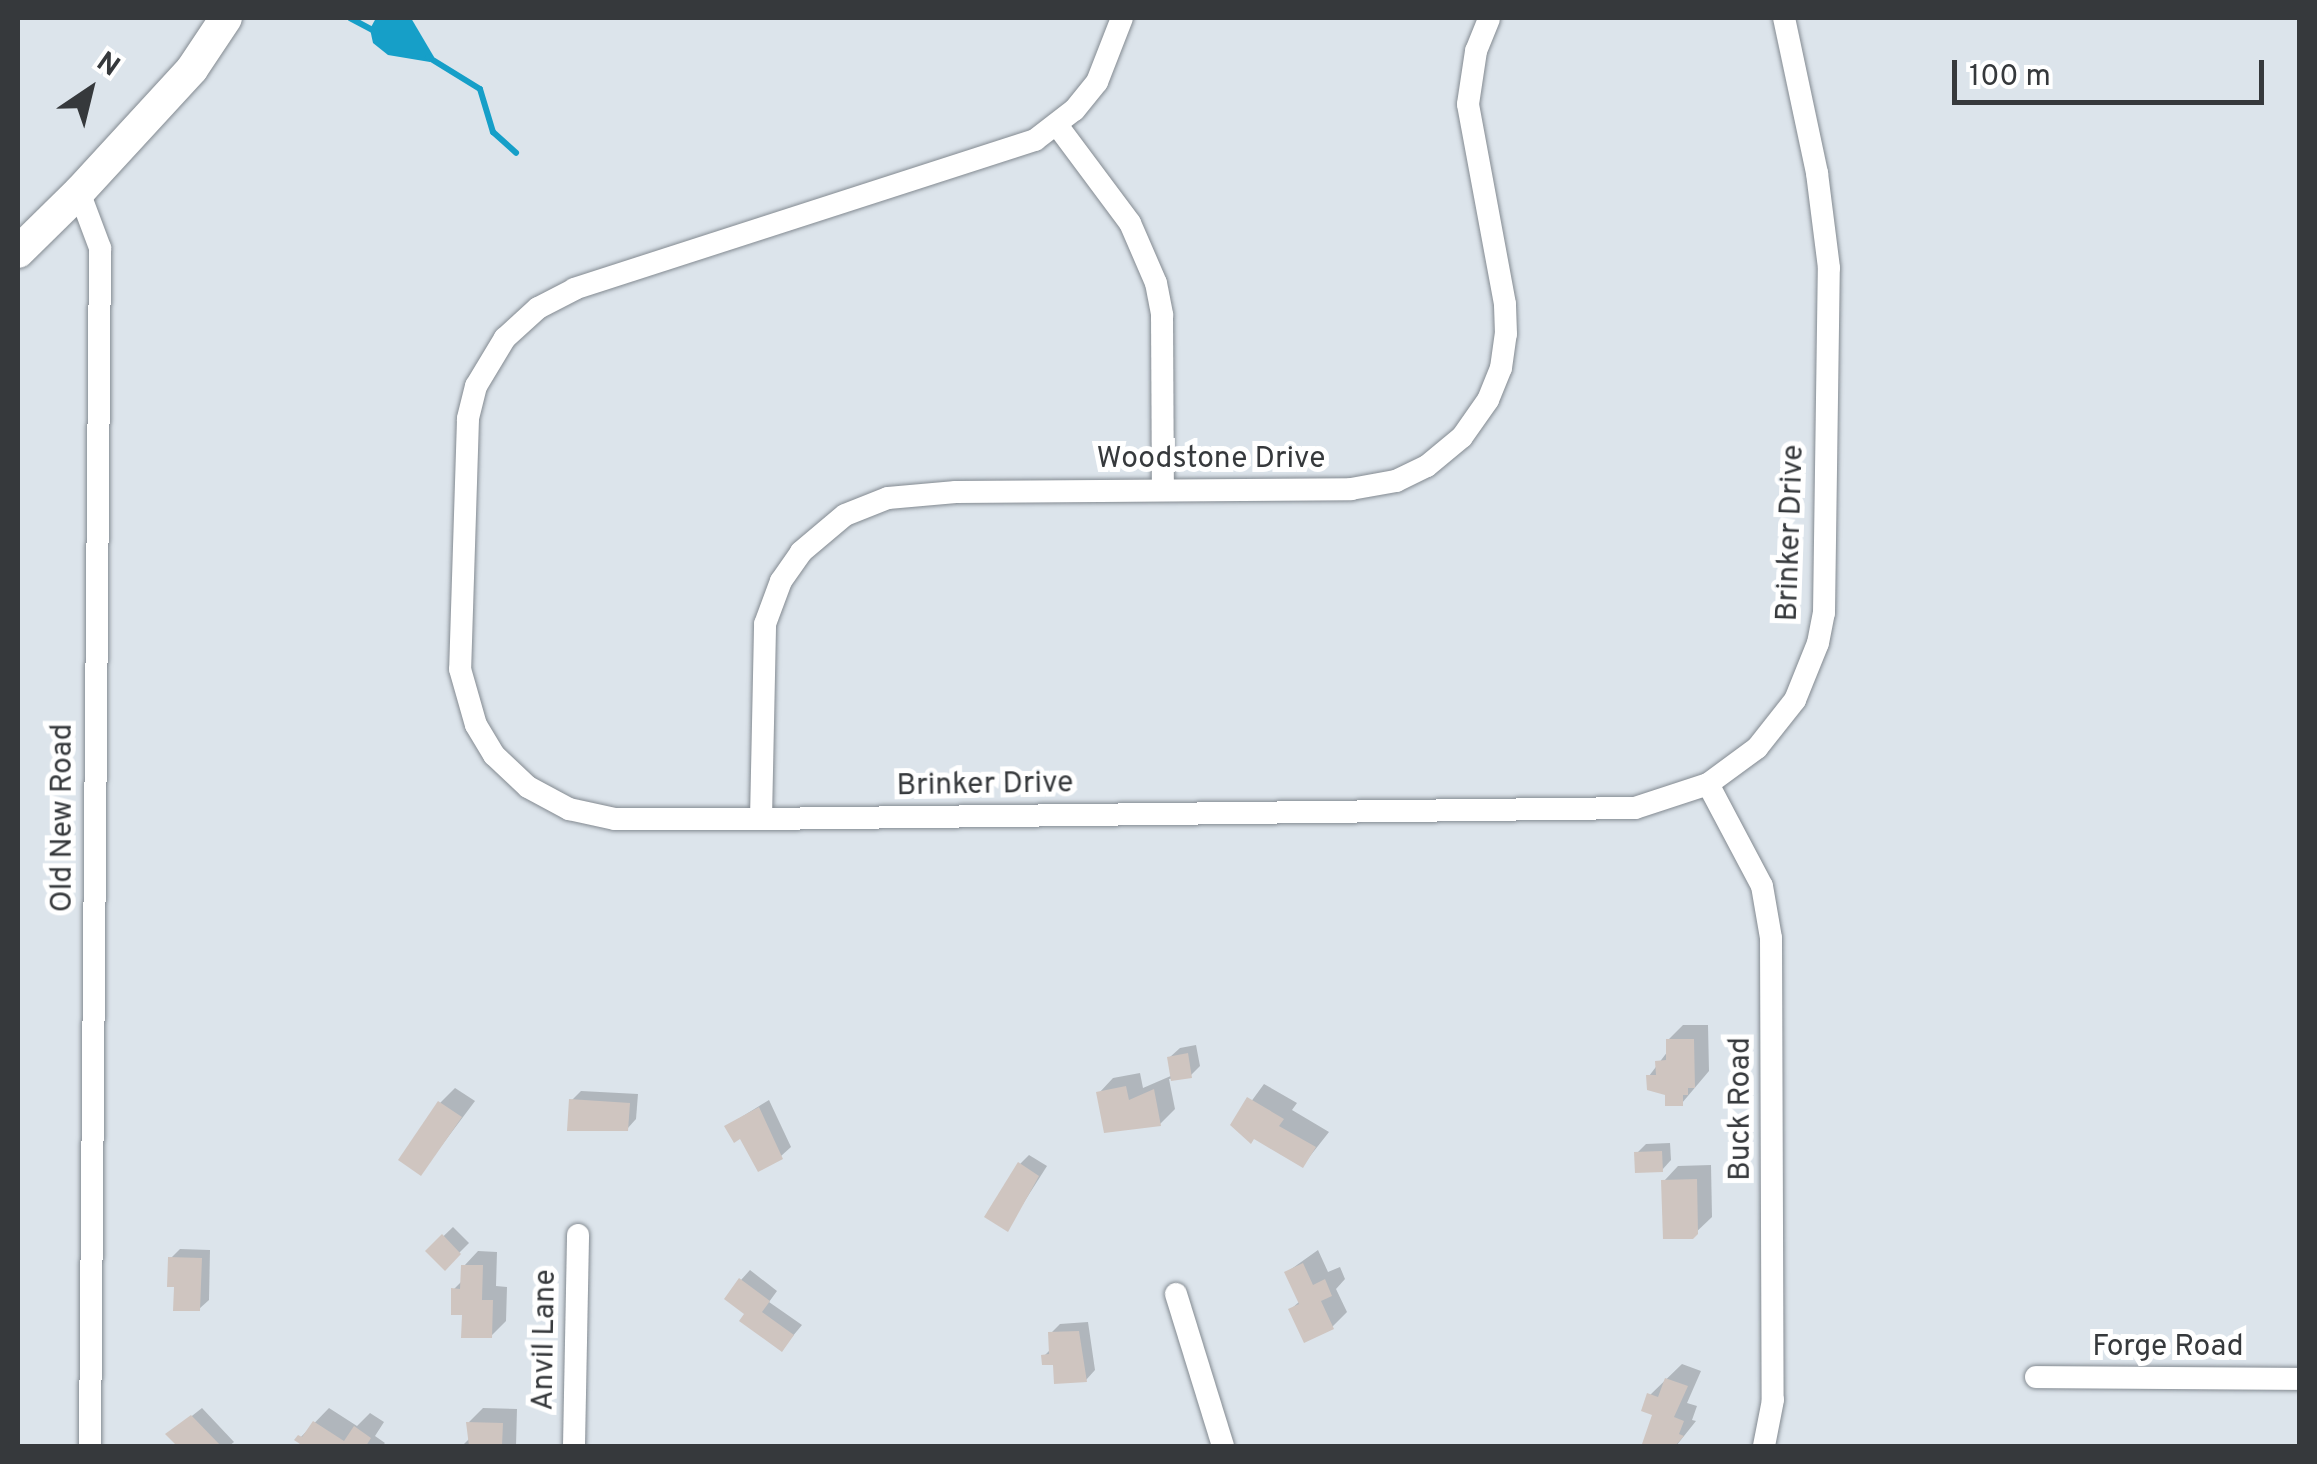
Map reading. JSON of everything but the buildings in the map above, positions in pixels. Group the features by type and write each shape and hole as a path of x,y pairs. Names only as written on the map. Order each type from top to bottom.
{"street":[{"path":"18,252 192,69 226,18"},
{"name":"Brinker Drive","path":"1122,18 1109,60 1097,82 1057,126 1013,150 558,296 504,338 476,386 468,420 460,668 476,725 494,755 538,794 592,816 762,819 1634,808 1708,784 1757,748 1787,713 1808,672 1824,612 1829,268 1817,173 1784,18"},
{"name":"Woodstone Drive","path":"762,819 765,624 781,581 817,536 866,506 905,495 1374,486 1427,466 1477,420 1501,368 1506,334 1505,304 1468,104 1476,51 1489,18"},
{"path":"1057,126 1130,223 1156,284 1162,315 1162,489"},
{"name":"Old New Road","path":"79,192 100,248 90,1446"},
{"name":"Buck Road","path":"1708,784 1762,886 1770,925 1774,1400 1764,1446"},
{"name":"Anvil Lane","path":"574,1446 578,1235"},
{"path":"1176,1294 1223,1446"},
{"name":"Forge Road","path":"2036,1378 2300,1379"}],"water":[{"path":"376,18 411,18 434,57 430,62 388,55 373,43 370,29"}],"waterway":[{"path":"350,18 376,32"},
{"path":"428,57 480,89 493,132 516,153"}]}
